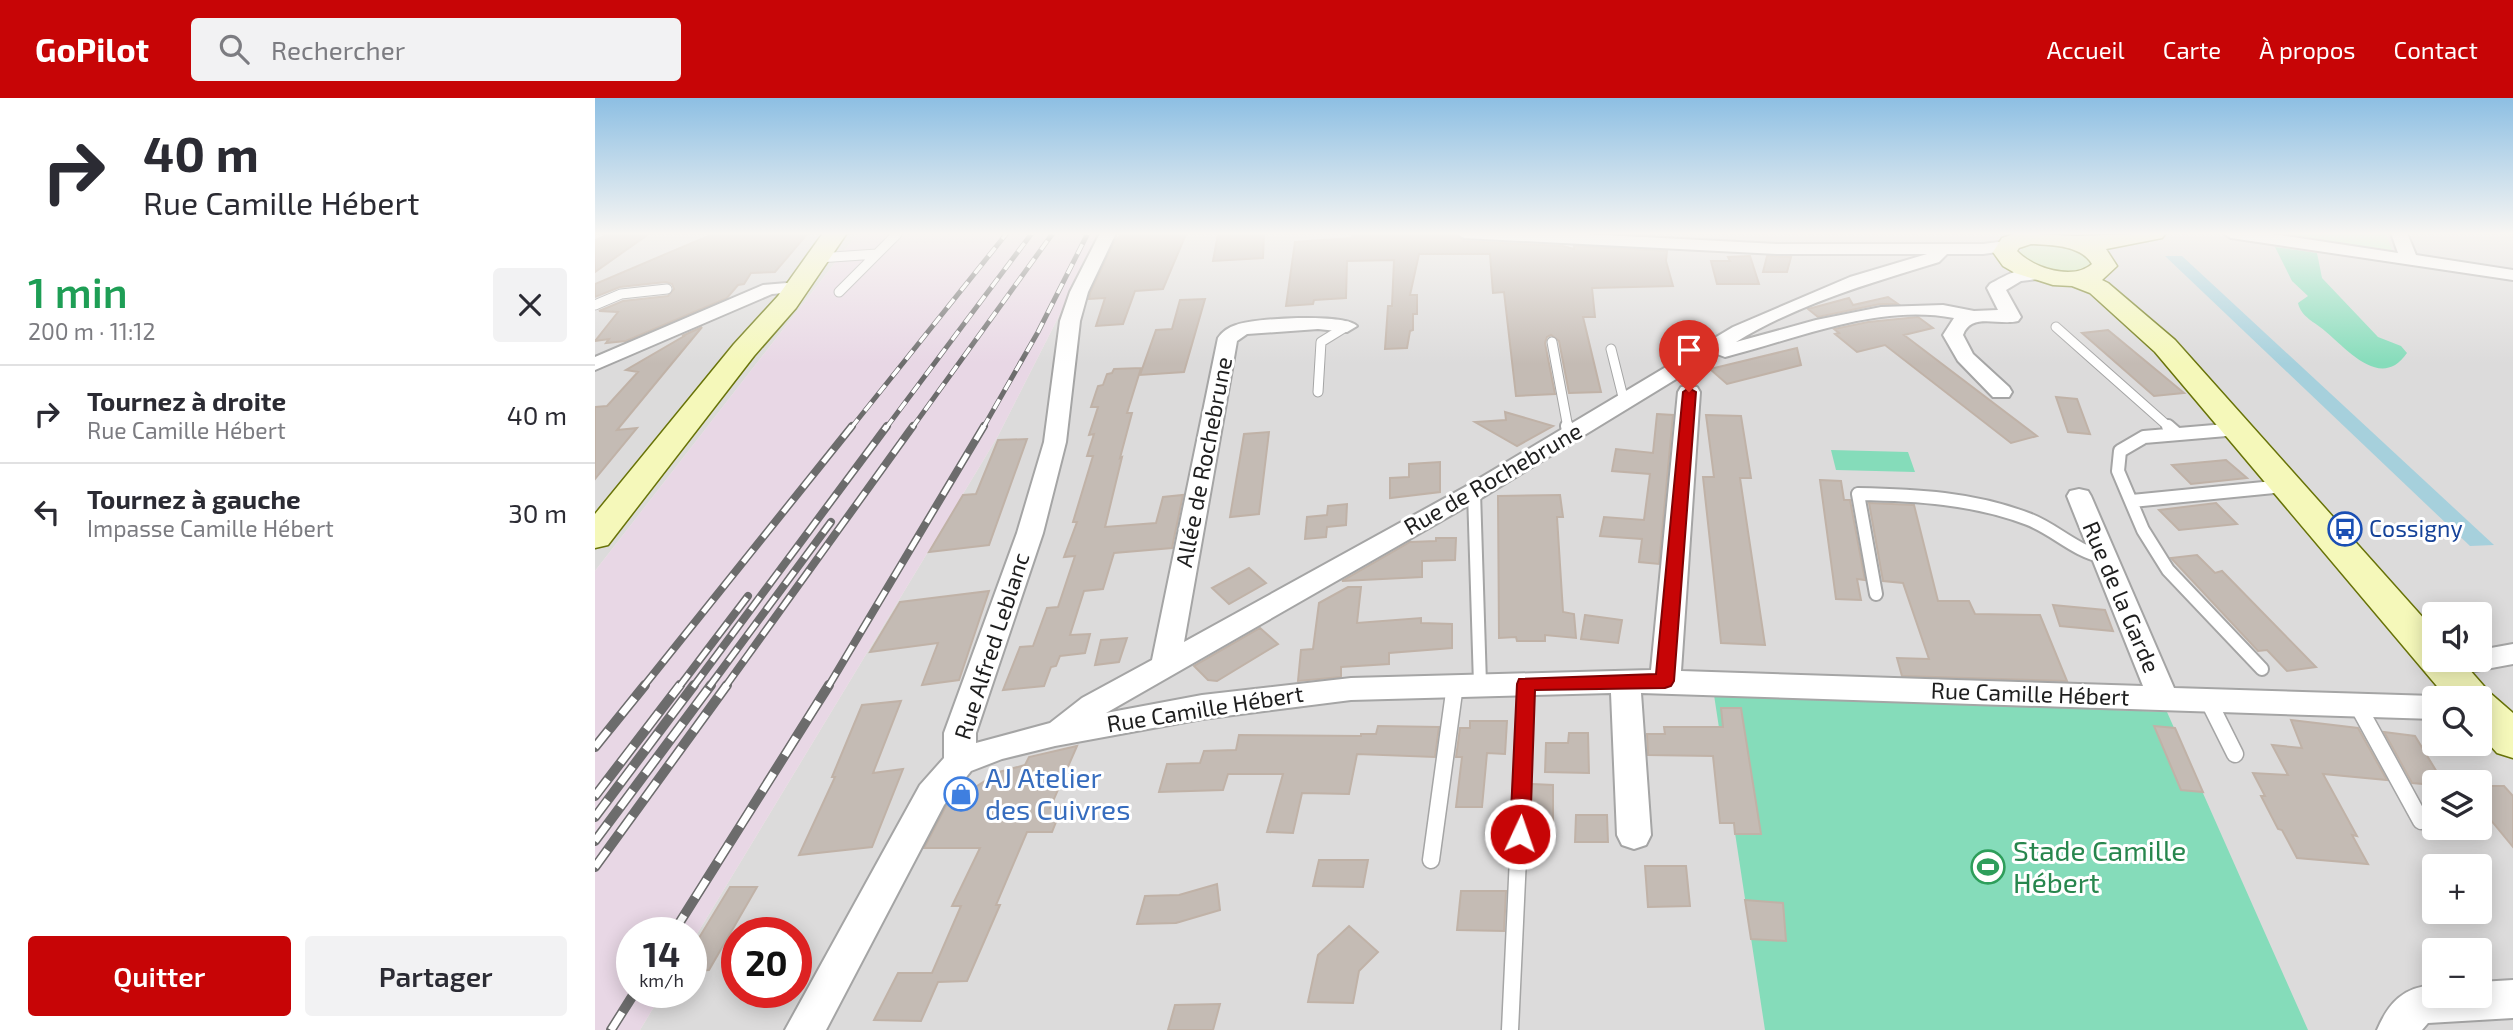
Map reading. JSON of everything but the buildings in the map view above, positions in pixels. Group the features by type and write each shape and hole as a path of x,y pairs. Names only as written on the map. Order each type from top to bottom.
{"main road":[{"path":"595,537 806,276"},
{"path":"2492,719 2513,741"}],"street":[{"name":"Rue Alfred Leblanc","path":"805,1030 932,795 960,762 960,733 1030,533 1055,442 1070,321 1087,276"},
{"name":"Rue de Rochebrune","path":"1055,734 1093,706 1474,492 1740,331 1845,285 1873,276"},
{"path":"1721,352 1897,310 1945,309 1972,316 2011,317 1996,288 2005,276"},
{"path":"2103,276 2288,486 2422,626"},
{"path":"595,364 769,289 799,287"},
{"path":"1972,316 1954,329 1956,342 1978,372 2001,393"},
{"name":"Allée de Rochebrune","path":"1165,665 1228,338 1242,329 1318,323 1347,327"},
{"path":"1665,681 1689,392"},
{"name":"Rue de la Garde","path":"2079,496 2163,698"},
{"path":"2492,656 2513,654"},
{"path":"1625,681 1635,835"},
{"name":"Rue Camille Hébert","path":"960,762 997,748 1055,734 1188,710 1351,689 1665,681 2422,708"},
{"path":"2397,1030 2418,1005 2513,999"}],"lane":[{"path":"839,292 855,276"},
{"path":"595,305 621,294 667,289"},
{"path":"1318,392 1321,342 1347,327"},
{"path":"2056,327 2176,433"},
{"path":"1552,342 1569,435"},
{"path":"1611,349 1624,401"},
{"path":"2238,429 2144,437 2120,451 2117,461 2118,471 2143,530 2168,570 2262,669"},
{"path":"2131,501 2288,486"},
{"path":"1431,860 1467,685 1474,492"},
{"path":"1876,594 1858,494 1925,495 1960,499 2031,520 2077,551 2104,558"},
{"path":"1510,1030 1526,684"},
{"path":"2208,700 2235,754"},
{"path":"2358,706 2421,821"}],"shaded area":[{"path":"595,276 824,276 595,571"},
{"path":"824,276 1079,276 998,436 707,918 616,917 616,1008 653,1008 640,1030 595,1030 595,571"},
{"path":"1079,276 2513,276 2513,1030 640,1030 653,1008 707,1008 707,918 998,436"}],"green space":[{"path":"2290,276 2322,276 2378,337 2401,346 2407,353 2397,364 2386,368 2365,363 2302,312 2298,303 2308,296"},
{"path":"1831,450 1908,452 1915,472 1836,470"},
{"name":"Stade Camille Hébert","path":"1714,695 2167,712 2308,1030 1765,1030"}],"water":[{"path":"2187,276 2204,276 2494,545 2470,546"}],"railway":[{"path":"851,428 972,276"},
{"path":"886,428 999,276"},
{"path":"912,428 1022,276"},
{"path":"983,428 1066,276"},
{"path":"643,687 852,426"},
{"path":"693,687 887,426"},
{"path":"725,687 913,426"},
{"path":"828,687 984,426"},
{"path":"709,687 831,522"},
{"path":"679,687 748,596"},
{"path":"595,747 645,685"},
{"path":"595,796 680,685"},
{"path":"595,817 694,685"},
{"path":"595,841 711,685"},
{"path":"595,867 727,685"},
{"path":"683,917 829,685"},
{"path":"611,1030 625,1008"}],"place":[{"name":"Cossigny","path":"2345,529"},
{"name":"AJ Atelier des Cuivres","path":"961,794"},
{"name":"Stade Camille Hébert","path":"1988,867"}],"route":[{"path":"1520,834 1526,684 1665,681 1689,392"}]}
